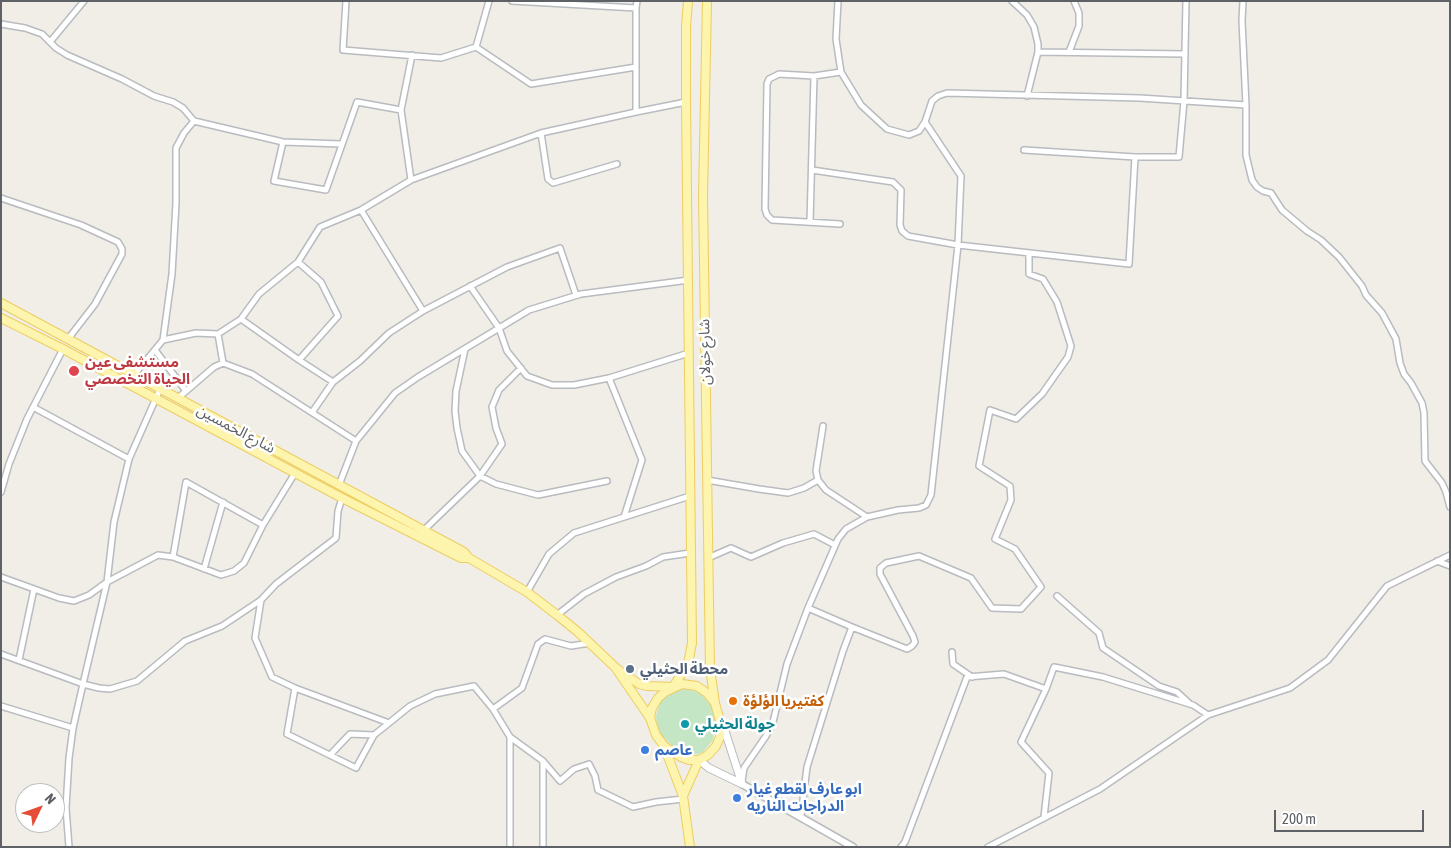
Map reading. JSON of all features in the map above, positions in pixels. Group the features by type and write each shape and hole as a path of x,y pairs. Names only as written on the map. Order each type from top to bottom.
{"main road":[{"name":"شارع خولان","path":"673,687 688,664 692,643 686,102 688,1"},
{"name":"شارع خولان","path":"707,1 703,196 710,669 715,702"},
{"path":"688,192 703,196"},
{"name":"شارع الخمسين","path":"1,303 464,552 470,558 527,592 558,615 616,668 639,684 673,687"},
{"path":"25,329 29,317"},
{"name":"شارع الخمسين","path":"1,318 63,349 342,498 461,558 470,558"},
{"name":"شارع الخمسين","path":"616,668 650,718"},
{"path":"690,847 683,797 664,746 656,735 650,718 652,708 664,692 682,684 697,686 703,689 715,702 742,784"},
{"path":"664,746 681,757 689,760 700,760 708,755 716,746 720,737 720,721"},
{"path":"700,760 709,768 742,784"},
{"path":"683,797 700,760"}],"street":[{"path":"50,42 84,1"},
{"path":"346,1 343,50 441,58 476,47"},
{"path":"476,47 489,1"},
{"path":"512,1 636,8"},
{"path":"636,112 637,1"},
{"path":"838,1 836,40 841,72 861,105 887,130 910,135 918,131 925,122 932,101 938,96 947,93 1140,98 1246,105"},
{"path":"1012,1 1026,15 1034,27 1038,44 1038,52 1028,96"},
{"path":"1068,52 1079,26 1079,13 1074,1"},
{"path":"1024,150 1135,157 1180,157 1184,101 1186,1"},
{"path":"1243,1 1246,155 1252,180 1257,187 1271,193 1282,210 1339,257 1382,313 1396,339 1404,374 1412,383 1422,403 1425,462 1442,483 1450,507"},
{"path":"1,24 26,28 42,34 66,55 122,79 154,96 173,102 183,108 194,121 283,142 342,144"},
{"path":"476,47 531,84 636,67"},
{"path":"1038,52 1185,54"},
{"path":"411,180 401,110 412,55"},
{"path":"840,224 772,220 767,215 765,209 766,84 769,79 779,74 814,76 841,72"},
{"path":"810,222 814,76"},
{"path":"283,142 274,181 326,190 356,102 401,110"},
{"path":"163,340 196,333 218,334 241,319 260,294 298,262 320,227 361,210 411,180 541,133 686,102"},
{"path":"134,375 163,340 172,274 176,203 176,148 184,132 194,121"},
{"path":"853,847 802,816 742,784 744,768 766,736 773,722 787,664 808,608 838,539 846,529 867,517 898,510 919,508 926,505 931,495 958,245 961,176 925,122"},
{"path":"541,133 548,179 553,183 617,164"},
{"path":"812,170 893,182 901,190 900,225 902,231 908,236 958,245 1130,264 1135,157"},
{"path":"1,198 81,225 118,242 122,249 122,254 95,304 68,339"},
{"path":"361,210 422,311"},
{"path":"313,411 333,382 360,361 390,333 422,311 507,267 560,248 576,295"},
{"path":"808,608 907,649 915,642 880,574 880,568 886,562 919,556 971,578 992,608 1021,609 1041,587 1015,550 995,539 1011,500 1010,486 979,466 990,410 1016,419 1042,394 1068,357 1070,346 1057,302 1043,279 1028,274 1029,253"},
{"path":"298,262 321,282 338,316 299,360"},
{"path":"339,485 356,441 395,393 529,310 576,295 689,280"},
{"path":"470,286 499,328 506,351 527,376 552,385 574,385 609,378 689,353"},
{"path":"241,319 333,382"},
{"path":"218,334 223,363"},
{"path":"2,490 9,464 33,407 63,349"},
{"path":"465,349 456,391 455,410 457,428 462,451 480,476 496,484 538,495 607,481"},
{"path":"155,350 186,391"},
{"path":"178,398 214,367 223,363 252,374 282,394 313,411 356,441"},
{"path":"424,530 480,476 502,444 496,428 492,407 499,390 521,368"},
{"path":"609,378 642,460 624,517"},
{"path":"69,847 66,808 72,728 107,582 114,522 129,459 160,389"},
{"path":"33,407 129,459"},
{"path":"823,426 816,471 818,480 826,490 867,517"},
{"path":"1,577 59,598 74,601 89,595 107,582 158,555 173,557 221,575 234,571 244,563 295,473"},
{"path":"707,480 759,490 788,493 804,488 818,480"},
{"path":"173,557 186,482 264,525"},
{"path":"527,592 549,554 574,533 690,496"},
{"path":"1,654 99,688 110,689 137,681 185,641 222,626 261,600 276,584 336,538 338,511 342,498"},
{"path":"204,569 223,502"},
{"path":"708,558 731,548 752,557 783,543 814,534 835,545"},
{"path":"558,615 584,594 616,577 646,566 663,557 690,553"},
{"path":"988,847 1100,789 1208,715 1290,688 1328,660 1387,586 1450,555"},
{"path":"1437,562 1450,566"},
{"path":"19,660 34,589"},
{"path":"1057,596 1099,632 1102,648 1159,686 1177,692 1193,706 1208,715"},
{"path":"261,600 254,638 272,677 295,688 389,723"},
{"path":"802,816 807,767 843,650 852,627"},
{"path":"492,709 522,688 538,644 546,639 571,646 590,644"},
{"path":"952,652 953,664 972,677"},
{"path":"1044,817 1049,773 1021,742 1054,668 1103,677 1193,706"},
{"path":"901,847 905,842 967,677 1004,674 1046,689"},
{"path":"295,688 287,734 356,768 374,735 410,706 436,694 474,686 510,737 543,761 560,781 574,770 589,764 595,776 598,790 633,807 683,797"},
{"path":"1,706 72,728"},
{"path":"330,755 350,734 374,735"},
{"path":"510,737 510,847"},
{"path":"543,761 543,847"}],"green space":[{"path":"678,689 689,689 702,694 712,706 715,720 713,740 703,752 698,754 688,755 676,749 660,734 657,727 656,716 660,702"}],"place":[{"name":"مستشفى عين الحياة التخصصي","path":"74,371"},
{"name":"محطة الحثيلي","path":"630,669"},
{"name":"كفتيريا الؤلؤة","path":"733,701"},
{"name":"جولة الحثيلي","path":"685,724"},
{"name":"عاصم","path":"645,750"},
{"name":"ابو عارف لقطع غيار الدراجات الناريه","path":"737,798"}]}
